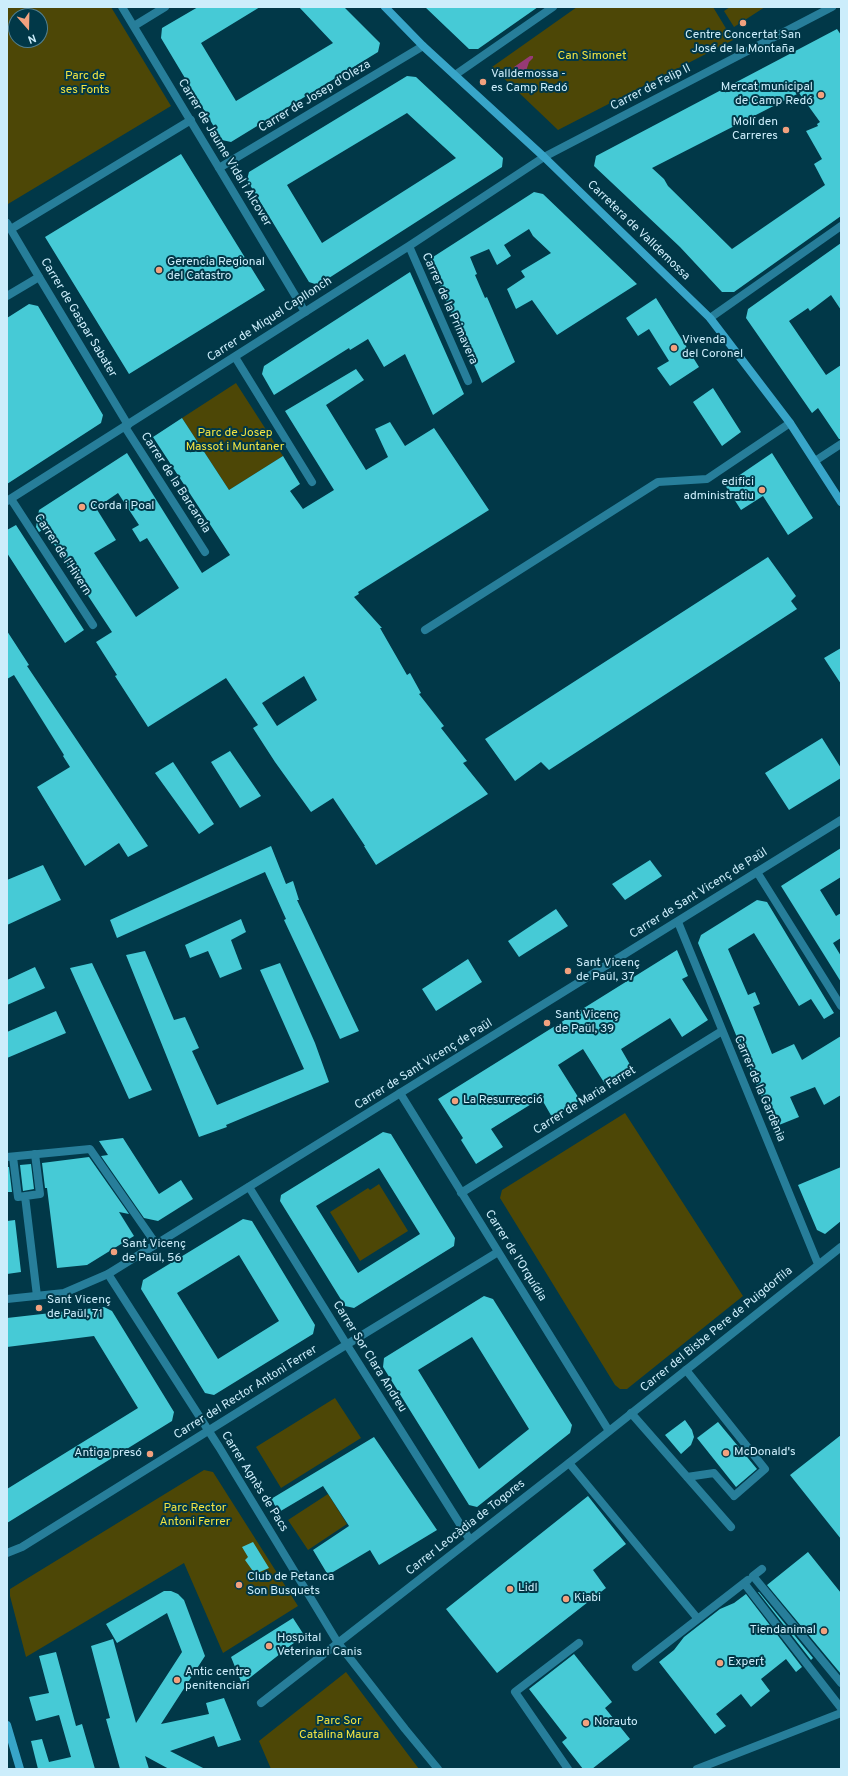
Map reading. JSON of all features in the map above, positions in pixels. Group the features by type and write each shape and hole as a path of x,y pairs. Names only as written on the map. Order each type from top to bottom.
{"main road":[{"name":"Carretera de Valldemossa","path":"385,7 423,46 544,157 710,318 790,423 841,502"},
{"path":"7,1725 20,1769"}],"street":[{"name":"Carrer de Jaume Vidal i Alcover","path":"122,7 305,312"},
{"path":"134,26 165,7"},
{"path":"455,75 553,7"},
{"name":"Carrer de Felip II","path":"544,157 832,7"},
{"name":"Carrer de Josep d'Oleza","path":"219,168 423,46"},
{"path":"9,226 191,120"},
{"name":"Carrer de Miquel Capllonch","path":"9,500 409,246 544,157"},
{"name":"Carrer de Gaspar Sabater","path":"9,226 127,426"},
{"path":"710,318 841,226"},
{"name":"Carrer de la Primavera","path":"409,246 468,381"},
{"path":"7,296 39,277"},
{"path":"235,357 312,482"},
{"path":"425,630 658,482 707,479 790,423"},
{"name":"Carrer de la Barcarola","path":"127,426 205,552"},
{"path":"815,461 841,444"},
{"name":"Carrer de l'Hivern","path":"9,500 93,625"},
{"name":"Carrer de Sant Vicenç de Paül","path":"7,1299 64,1293 108,1274 841,820"},
{"path":"757,872 841,1006"},
{"name":"Carrer de la Gardènia","path":"678,922 818,1264"},
{"name":"Carrer de Maria Ferret","path":"461,1193 722,1031"},
{"name":"Carrer de l'Orquídia","path":"400,1093 609,1431"},
{"path":"35,1154 40,1194 18,1197 10,1157 35,1154 90,1149 156,1244"},
{"name":"Carrer Sor Clara Andreu","path":"249,1187 470,1540"},
{"path":"25,1196 37,1296"},
{"name":"Carrer del Bisbe Pere de Puigdorfila","path":"609,1431 841,1247"},
{"name":"Carrer del Rector Antoni Ferrer","path":"7,1553 22,1547 498,1252"},
{"name":"Carrer Agnès de Pacs","path":"108,1274 209,1430 338,1643 438,1769"},
{"path":"686,1370 765,1469 734,1496 714,1473 688,1478"},
{"path":"631,1413 731,1528"},
{"name":"Carrer Leocàdia de Togores","path":"338,1643 609,1431"},
{"path":"569,1463 698,1619"},
{"path":"636,1668 762,1569"},
{"path":"753,1576 841,1683"},
{"path":"744,1583 841,1708"},
{"path":"261,1703 338,1643"},
{"path":"568,1769 514,1692 579,1643"},
{"path":"697,1769 841,1713"}],"green space":[{"name":"Parc de ses Fonts","path":"7,7 111,7 171,106 8,204"},
{"name":"Can Simonet","path":"577,7 713,7 733,40 558,130 492,67"},
{"path":"730,7 765,7 734,27 724,11"},
{"name":"Parc de Josep Massot i Muntaner","path":"236,383 283,456 229,490 182,418"},
{"path":"625,1113 743,1296 627,1389 620,1389 615,1385 500,1198 502,1190"},
{"path":"379,1184 408,1231 360,1261 330,1212 368,1188 370,1190"},
{"path":"335,1398 361,1438 281,1488 256,1447"},
{"name":"Parc Rector Antoni Ferrer","path":"204,1470 213,1472 298,1606 223,1653 184,1563 26,1657 10,1596 10,1589"},
{"path":"328,1494 347,1524 308,1550 288,1520"},
{"name":"Parc Sor Catalina Maura","path":"346,1672 419,1769 271,1769 259,1741"}],"shaded area":[{"path":"530,56 533,56 533,58 529,62 525,74 520,75 516,72 514,67"}],"building":[{"path":"198,7 260,7 201,43 236,101 333,43 299,7 344,7 380,43 378,52 231,142 222,140 161,38 162,28"},
{"path":"425,7 538,7 478,49 469,49"},
{"path":"837,29 841,35 841,216 734,292 722,292 680,247 594,166 596,156","holes":["799,93 820,122 817,124 818,126 806,131 822,159 814,164 825,185 732,249 668,186 664,179 652,168"]},
{"path":"407,76 416,77 503,158 502,167 318,285 309,282 247,180 249,172","holes":["407,113 456,158 322,243 287,185"]},
{"name":"Gerencia Regional del Catastro","path":"181,154 265,290 129,374 45,237"},
{"path":"534,192 543,194 637,284 557,335 532,300 516,309 507,289 525,277 521,271 551,253 533,236 529,229 504,245 511,256 497,265 489,249 470,257 477,274 475,275 485,298 487,297 515,362 482,383 431,266 433,257"},
{"path":"841,243 841,310 831,295 810,311 808,308 789,321 826,375 841,365 841,439 839,439 818,408 812,413 746,318 748,309"},
{"path":"410,272 464,394 433,415 405,354 384,367 368,339 350,350 349,348 274,395 262,374 264,366"},
{"name":"Vivenda del Coronel","path":"656,298 699,367 670,386 657,368 669,361 649,329 638,336 626,318"},
{"path":"29,304 38,306 103,415 101,423 7,484 7,318"},
{"path":"356,369 364,380 326,405 366,470 388,457 375,429 390,422 405,446 434,428 489,510 358,592 359,594 354,597 382,628 380,628 407,675 410,673 421,693 419,694 444,726 441,728 467,761 463,763 488,794 376,865 333,798 311,812 275,762 253,728 258,725 226,678 148,727 115,676 117,675 96,642 112,632 44,529 39,532 36,527 39,510 127,453 202,573 230,555 153,437 182,418 229,490 283,456 300,484 290,491 303,509 334,490 285,411","holes":["118,493 139,525 132,529 140,542 147,538 179,588 136,617 94,553 116,540 96,508","304,676 317,700 277,726 262,703"]},
{"path":"713,388 741,432 722,446 693,402"},
{"name":"edifici administratiu","path":"772,453 813,518 788,535 763,496 741,510 725,485"},
{"path":"16,525 84,630 65,643 7,553 7,530"},
{"path":"768,557 796,596 791,601 797,609 549,770 541,762 515,781 485,739"},
{"path":"7,631 29,665 27,666 148,846 128,857 119,843 85,866 37,787 70,767 14,675 7,679"},
{"path":"841,648 841,684 824,658"},
{"path":"822,738 841,768 841,778 789,810 765,773"},
{"path":"230,751 261,796 240,808 211,762"},
{"path":"173,762 214,824 199,834 155,773"},
{"path":"271,846 286,884 293,881 299,900 297,900 359,1031 340,1039 284,920 286,919 265,872 117,938 110,920"},
{"path":"841,848 841,877 820,890 836,916 841,913 841,938 833,943 841,956 841,982 781,886"},
{"path":"650,860 662,876 625,900 612,884"},
{"path":"43,865 61,900 7,925 7,880"},
{"path":"757,900 767,902 834,1013 824,1019 811,999 799,1006 754,933 728,949 748,995 755,992 760,1004 753,1007 772,1054 794,1044 802,1060 841,1036 841,1095 824,1105 815,1087 790,1097 799,1117 774,1127 698,943 701,935"},
{"path":"556,909 568,926 519,957 508,941"},
{"path":"241,919 246,932 231,940 242,969 220,978 208,951 190,958 185,945"},
{"path":"677,950 688,976 682,979 708,1020 682,1037 670,1018 621,1049 632,1068 605,1084 583,1049 558,1065 580,1100 552,1117 541,1098 491,1129 503,1147 476,1164 461,1140 463,1138 438,1099"},
{"path":"145,951 174,1020 185,1017 199,1048 192,1051 217,1105 304,1069 260,970 280,963 315,1043 329,1082 226,1125 227,1127 199,1137 126,955"},
{"path":"468,959 482,982 436,1011 422,989"},
{"path":"92,963 152,1090 129,1099 70,968"},
{"path":"35,967 45,988 7,1005 7,980"},
{"path":"56,1011 66,1033 7,1058 7,1032"},
{"path":"383,1132 391,1134 455,1238 454,1246 354,1308 345,1306 280,1201 281,1195","holes":["379,1168 420,1234 358,1273 316,1206"]},
{"path":"123,1138 159,1194 181,1180 193,1199 158,1221 144,1218 101,1156 108,1155 99,1141"},
{"path":"89,1157 129,1214 119,1212 134,1236 87,1265 57,1268 47,1188 45,1188 42,1163"},
{"path":"31,1164 34,1189 23,1191 20,1165"},
{"path":"7,1167 9,1167 12,1192 7,1192"},
{"path":"841,1167 841,1221 825,1234 817,1230 798,1185"},
{"path":"243,1219 252,1221 315,1325 313,1334 214,1395 205,1393 141,1289 143,1280","holes":["239,1255 279,1321 218,1359 177,1293"]},
{"path":"15,1220 21,1272 7,1274 7,1221"},
{"path":"484,1296 493,1299 572,1425 570,1433 477,1507 469,1505 383,1367 384,1358","holes":["472,1337 529,1429 479,1469 418,1370"]},
{"path":"104,1307 112,1311 174,1412 172,1421 7,1523 7,1489 138,1408 94,1336 7,1347 7,1318"},
{"path":"685,1420 692,1430 694,1437 691,1445 681,1454 665,1435"},
{"name":"McDonald's","path":"718,1422 757,1469 736,1487 697,1438"},
{"path":"841,1435 841,1539 790,1475"},
{"path":"374,1437 437,1530 379,1565 370,1550 328,1575 313,1550 349,1526 323,1486 279,1512 271,1499"},
{"name":"Lidl","path":"588,1496 626,1544 593,1570 606,1588 497,1673 446,1609"},
{"path":"253,1542 269,1568 255,1574 245,1560 248,1557 242,1547"},
{"name":"Tiendanimal","path":"808,1552 841,1593 841,1674 767,1585"},
{"name":"Antic centre penitenciari","path":"164,1591 171,1591 178,1594 184,1600 205,1656 161,1724 209,1714 206,1703 224,1698 241,1740 218,1747 214,1736 170,1751 205,1769 169,1769 145,1756 149,1769 120,1769 106,1719 110,1718 91,1646 113,1639 136,1723 182,1652 167,1613 117,1643 106,1624"},
{"path":"758,1592 813,1658 811,1660"},
{"name":"Expert","path":"746,1594 802,1667 796,1672 786,1659 761,1679 770,1691 751,1707 741,1694 716,1714 726,1726 715,1734 659,1662 674,1650 684,1637 720,1609 734,1603"},
{"name":"Hospital Veterinari Canis","path":"293,1618 304,1635 242,1684 231,1657"},
{"path":"56,1652 76,1726 82,1724 95,1769 38,1769 31,1741 42,1739 49,1762 71,1757 59,1715 36,1721 29,1697 49,1693 39,1656"},
{"name":"Norauto","path":"574,1654 612,1702 605,1708 630,1739 592,1769 583,1769 562,1742 567,1738 529,1689"}],"place":[{"name":"Centre Concertat San José de la Montaña","path":"743,23"},
{"name":"Valldemossa - es Camp Redó","path":"483,82"},
{"name":"Mercat municipal de Camp Redó","path":"821,95"},
{"name":"Molí den Carreres","path":"786,130"},
{"name":"Gerencia Regional del Catastro","path":"159,270"},
{"name":"Vivenda del Coronel","path":"674,348"},
{"name":"edifici administratiu","path":"762,490"},
{"name":"Corda i Poal","path":"82,507"},
{"name":"Sant Vicenç de Paül, 37","path":"568,971"},
{"name":"Sant Vicenç de Paül, 39","path":"547,1023"},
{"name":"La Resurrecció","path":"455,1101"},
{"name":"Sant Vicenç de Paül, 56","path":"114,1252"},
{"name":"Sant Vicenç de Paül, 71","path":"39,1308"},
{"name":"McDonald's","path":"726,1453"},
{"name":"Antiga presó","path":"150,1454"},
{"name":"Club de Petanca Son Busquets","path":"239,1585"},
{"name":"Lidl","path":"510,1589"},
{"name":"Kiabi","path":"566,1599"},
{"name":"Tiendanimal","path":"824,1631"},
{"name":"Hospital Veterinari Canis","path":"269,1646"},
{"name":"Expert","path":"720,1663"},
{"name":"Antic centre penitenciari","path":"177,1680"},
{"name":"Norauto","path":"586,1723"}]}
